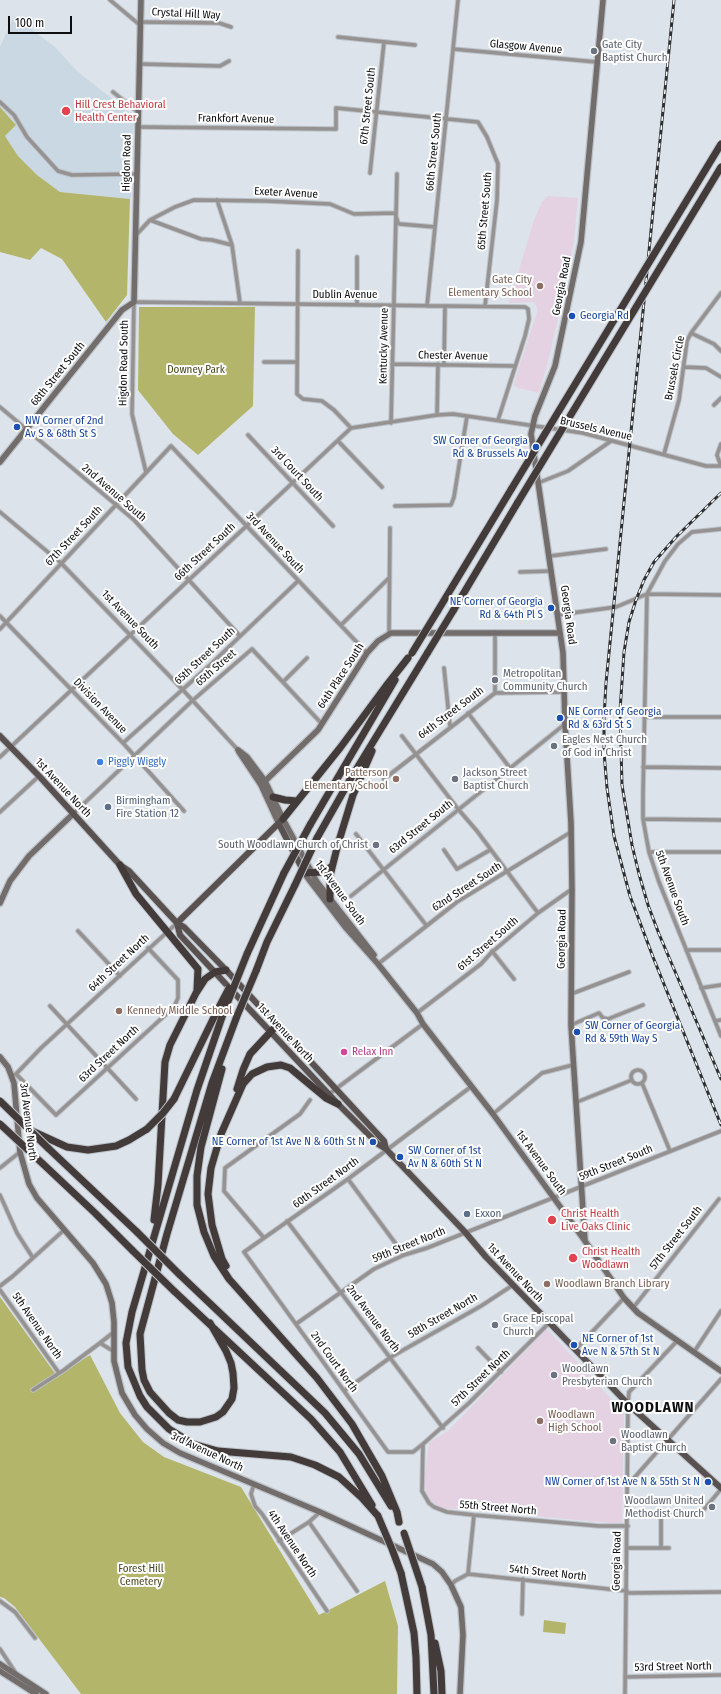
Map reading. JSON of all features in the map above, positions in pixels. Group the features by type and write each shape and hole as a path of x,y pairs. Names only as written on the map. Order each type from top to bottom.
{"highway":[{"path":"29,1130 47,1139 72,1148 88,1150 100,1149 125,1142 147,1128 174,1100 220,1012 284,873 310,824 410,655 721,144"},
{"path":"210,1323 231,1363 234,1388 232,1399 223,1412 216,1417 204,1421 187,1422 178,1420 168,1413 150,1392 143,1375 140,1334 167,1234 212,1083 267,942 317,838 386,719 453,611 721,167"},
{"path":"281,822 340,748 410,655"},
{"path":"330,899 331,867 353,795 386,719"},
{"path":"273,797 297,801"},
{"path":"120,865 136,894 166,933 184,950 198,968 196,993"},
{"path":"308,874 324,872 331,867"},
{"path":"152,1240 158,1185 165,1062 170,1044 196,993 205,979 215,972 226,970"},
{"path":"220,1012 132,1312 126,1343 128,1367 140,1396 147,1406 168,1429 193,1444 218,1450 291,1457 315,1465 339,1477 362,1498 378,1516"},
{"path":"235,1101 243,1070 250,1054 277,1026"},
{"path":"231,1034 201,1147 197,1176 197,1205 204,1232 214,1256 229,1278 317,1378 352,1424 382,1476 404,1533 422,1587 432,1635 439,1655 442,1694"},
{"path":"242,1293 222,1259 212,1225 208,1194 210,1168 221,1134 243,1084 252,1074 266,1067 280,1065 290,1068 326,1098 338,1104"},
{"path":"0,1101 304,1393 341,1431 376,1480 399,1522"},
{"path":"0,1124 174,1291 311,1418 336,1446 361,1484 378,1516 401,1573 414,1633 417,1694"},
{"path":"432,1635 434,1694"}],"main road":[{"name":"1st Avenue North","path":"0,736 74,813 120,865 129,871 177,923 184,926 226,970 384,1142 386,1149"},
{"name":"64th Street North","path":"177,923 281,822"},
{"name":"1st Avenue South","path":"281,822 308,874"},
{"name":"1st Avenue North","path":"177,923 180,935 338,1104 378,1144 386,1149 465,1232 486,1257 628,1404 721,1488"}],"street":[{"path":"110,0 141,24"},
{"name":"Higdon Road","path":"134,302 141,0"},
{"name":"66th Street South","path":"427,306 458,0"},
{"name":"Georgia Road","path":"585,1241 571,1026 571,832 563,654 550,556 531,434 532,426 555,366 580,242 603,0"},
{"name":"Crystal Hill Way","path":"141,24 219,23 231,27"},
{"path":"338,37 415,45"},
{"name":"67th Street South","path":"370,173 384,42"},
{"name":"Glasgow Avenue","path":"453,49 597,62"},
{"path":"140,64 220,66 229,61"},
{"path":"113,92 138,112"},
{"path":"0,102 14,115 27,137 58,171 72,175 137,174"},
{"name":"Frankfort Avenue","path":"138,127 336,129 336,108 377,112"},
{"path":"377,112 446,118"},
{"name":"65th Street South","path":"446,118 478,122 487,137 498,164 497,200 485,306"},
{"name":"Kentucky Avenue","path":"391,423 397,174"},
{"name":"Exeter Avenue","path":"136,235 150,220 175,207 194,200 266,200 330,204 354,214 396,213"},
{"path":"217,200 232,245 240,303"},
{"path":"396,213 398,223 400,224 435,227"},
{"path":"150,220 201,239 232,245"},
{"path":"298,251 297,394 302,400 322,401 334,410 351,428 437,415 438,364"},
{"path":"357,257 357,304"},
{"name":"Brussels Circle","path":"664,454 679,400 687,341 721,293"},
{"name":"Dublin Avenue","path":"134,302 394,304 398,306 485,306 525,308 528,310 529,319 515,366"},
{"name":"68th Street South","path":"0,462 122,310 134,302"},
{"name":"Higdon Road South","path":"134,302 132,414 146,472"},
{"path":"444,364 445,306"},
{"path":"691,334 714,344 721,351"},
{"path":"264,362 297,362"},
{"name":"Chester Avenue","path":"392,364 515,366"},
{"path":"498,420 515,366"},
{"path":"684,367 706,368 721,377"},
{"path":"714,405 721,398"},
{"name":"2nd Avenue South","path":"0,407 134,520 240,636"},
{"name":"Brussels Avenue","path":"437,415 453,414 583,433 706,466 721,466"},
{"path":"395,506 451,505 454,497 466,416"},
{"name":"66th Street South","path":"0,757 351,428"},
{"name":"3rd Court South","path":"248,435 333,526"},
{"path":"338,441 382,487"},
{"path":"538,483 568,471 611,441"},
{"path":"721,444 717,455 721,466"},
{"name":"67th Street South","path":"0,629 171,446"},
{"name":"3rd Avenue South","path":"171,446 367,653"},
{"name":"1st Avenue South","path":"0,512 62,563 238,750 247,757 273,797 281,822"},
{"path":"390,528 389,634 398,632 559,632"},
{"path":"647,594 665,561 678,544 692,532 721,528"},
{"path":"550,556 606,549"},
{"path":"520,572 552,571"},
{"path":"340,625 389,578"},
{"name":"65th Street South","path":"123,744 183,690 298,581"},
{"path":"557,616 616,607 647,594 721,595"},
{"name":"5th Avenue South","path":"647,594 643,819 649,852 686,950 721,1036"},
{"name":"Division Avenue","path":"0,616 123,744 184,811"},
{"path":"495,632 495,693"},
{"name":"64th Place South","path":"263,783 306,742 322,724 367,653 378,641 389,634"},
{"name":"65th Street","path":"133,756 186,706 252,649 283,682"},
{"path":"307,658 283,682 322,724"},
{"path":"444,668 450,726"},
{"name":"64th Street South","path":"384,779 450,726 495,693 565,692"},
{"path":"468,713 510,768"},
{"path":"644,717 721,716"},
{"name":"63rd Street South","path":"351,896 565,724"},
{"path":"402,736 538,913"},
{"path":"0,903 10,881 29,856 133,756"},
{"path":"644,767 721,768"},
{"path":"0,812 39,776"},
{"name":"1st Avenue South","path":"263,783 281,822"},
{"path":"643,819 721,820"},
{"name":"62nd Street South","path":"378,964 457,902 571,832"},
{"path":"356,834 426,925"},
{"path":"444,850 458,869 490,850"},
{"path":"649,852 720,852 721,857"},
{"name":"1st Avenue South","path":"308,874 330,899 375,956 378,964"},
{"name":"1st Avenue South","path":"308,874 346,928 378,964 417,1013 423,1024 493,1114 585,1241 624,1298 638,1313 721,1371"},
{"name":"61st Street South","path":"417,1013 480,964 492,951 538,913 572,889"},
{"name":"64th Street North","path":"14,1075 148,948 177,923"},
{"path":"78,930 120,976"},
{"name":"63rd Street North","path":"56,1116 174,1007 178,998 178,980 148,948"},
{"path":"686,950 721,950"},
{"path":"492,951 514,979"},
{"path":"571,994 629,972"},
{"path":"701,988 721,985"},
{"path":"571,1026 599,1014 603,1018 608,1019 643,1005"},
{"path":"50,1006 136,1099"},
{"path":"715,1021 721,1020"},
{"path":"329,1094 423,1024"},
{"name":"3rd Avenue North","path":"0,1057 14,1075 56,1116"},
{"path":"493,1114 542,1073 573,1065"},
{"path":"642,1083 637,1084 632,1080 631,1075 634,1071 640,1070 644,1073 645,1077 642,1083 670,1151"},
{"name":"3rd Avenue North","path":"14,1075 20,1152 30,1184 37,1198 93,1263 106,1284 112,1303 114,1322 114,1362 122,1393 134,1415 147,1430 163,1443 180,1453 320,1512 433,1564 442,1572 452,1585 461,1607 463,1635 460,1694"},
{"path":"577,1102 632,1080"},
{"name":"60th Street North","path":"244,1252 348,1179 472,1086"},
{"path":"264,1238 224,1191 225,1168 296,1116 310,1100"},
{"name":"59th Street South","path":"518,1211 721,1131"},
{"path":"0,1168 20,1152"},
{"path":"348,1179 404,1255"},
{"path":"0,1194 17,1233 33,1258"},
{"name":"57th Street South","path":"633,1308 719,1199"},
{"name":"59th Street North","path":"296,1324 374,1269 404,1255 427,1248 518,1211"},
{"name":"2nd Avenue North","path":"287,1221 391,1357 443,1428"},
{"path":"0,1286 14,1276 64,1230"},
{"name":"2nd Court North","path":"244,1252 388,1452 413,1452 423,1444"},
{"name":"58th Street North","path":"344,1391 391,1357 480,1306 513,1285"},
{"name":"5th Avenue North","path":"0,1290 59,1373"},
{"path":"575,1350 624,1298"},
{"path":"694,1352 721,1311"},
{"name":"57th Street North","path":"423,1444 443,1428 549,1323"},
{"path":"33,1390 59,1373 114,1332"},
{"name":"Georgia Road","path":"625,1694 629,1392 678,1340"},
{"path":"100,1343 113,1350"},
{"path":"478,1348 501,1372"},
{"path":"627,1486 721,1379"},
{"name":"55th Street North","path":"423,1444 422,1492 434,1507 447,1512 599,1526 628,1526"},
{"name":"4th Avenue North","path":"254,1484 251,1499 327,1611"},
{"path":"627,1513 701,1513 721,1488"},
{"path":"279,1541 309,1522 320,1512"},
{"path":"661,1513 661,1548"},
{"path":"452,1585 455,1581 468,1574 474,1514"},
{"path":"309,1522 357,1591"},
{"path":"628,1548 669,1548"},
{"name":"54th Street North","path":"468,1574 523,1579 627,1592 721,1592"},
{"path":"522,1614 523,1579"},
{"path":"0,1601 15,1612 35,1638"},
{"path":"0,1649 18,1676"},
{"path":"0,1664 46,1694"},
{"path":"0,1671 36,1694"},
{"name":"53rd Street North","path":"625,1677 721,1675"}],"shaded area":[{"name":"Hill Crest Behavioral Health Center","path":"14,16 55,47 77,71 134,116 130,199 60,192 37,175 18,156 5,136 16,125 0,107 0,47"},
{"name":"Gate City Elementary School","path":"548,196 578,198 574,241 569,269 549,358 539,393 518,388 514,385 537,312 537,307 533,302 509,303 534,220 542,202"},
{"name":"Woodlawn High School","path":"547,1329 624,1413 622,1524 444,1508 437,1506 426,1492 424,1482 429,1443 449,1430"}],"green space":[{"path":"0,107 16,125 5,136 18,156 37,175 60,192 130,199 127,295 106,322 62,259 41,248 30,260 0,252"},
{"name":"Downey Park","path":"139,307 255,307 253,406 198,455 173,434 138,390"},
{"name":"Forest Hill Cemetery","path":"0,1297 57,1376 90,1355 120,1413 143,1442 164,1457 241,1487 319,1615 385,1581 398,1626 397,1694 81,1694 15,1607 4,1598 0,1597"},
{"path":"544,1620 566,1623 565,1634 543,1632"}],"railway":[{"path":"674,0 606,683 604,752 607,788 614,836 630,896 721,1125"},
{"path":"721,493 676,537 654,562 644,580 629,622 624,652 620,711 622,785 632,845 639,874 648,905 659,934 721,1079"}],"place":[{"name":"Gate City Baptist Church","path":"594,51"},
{"name":"Hill Crest Behavioral Health Center","path":"66,111"},
{"name":"Gate City Elementary School","path":"540,286"},
{"name":"Georgia Rd","path":"572,316"},
{"name":"NW Corner of 2nd Av S & 68th St S","path":"17,427"},
{"name":"SW Corner of Georgia Rd & Brussels Av","path":"536,447"},
{"name":"NE Corner of Georgia Rd & 64th Pl S","path":"551,608"},
{"name":"Metropolitan Community Church","path":"495,680"},
{"name":"NE Corner of Georgia Rd & 63rd St S","path":"560,718"},
{"name":"Eagles Nest Church of God in Christ","path":"554,746"},
{"name":"Piggly Wiggly","path":"100,762"},
{"name":"Patterson Elementary School","path":"396,779"},
{"name":"Jackson Street Baptist Church","path":"455,779"},
{"name":"Birmingham Fire Station 12","path":"108,807"},
{"name":"South Woodlawn Church of Christ","path":"376,845"},
{"name":"Kennedy Middle School","path":"119,1011"},
{"name":"SW Corner of Georgia Rd & 59th Way S","path":"577,1032"},
{"name":"Relax Inn","path":"344,1052"},
{"name":"NE Corner of 1st Ave N & 60th St N","path":"373,1142"},
{"name":"SW Corner of 1st Av N & 60th St N","path":"400,1157"},
{"name":"Exxon","path":"467,1214"},
{"name":"Christ Health Live Oaks Clinic","path":"552,1220"},
{"name":"Christ Health Woodlawn","path":"573,1258"},
{"name":"Woodlawn Branch Library","path":"547,1284"},
{"name":"Grace Episcopal Church","path":"495,1325"},
{"name":"NE Corner of 1st Ave N & 57th St N","path":"574,1345"},
{"name":"Woodlawn Presbyterian Church","path":"554,1375"},
{"name":"Woodlawn High School","path":"540,1421"},
{"name":"Woodlawn Baptist Church","path":"613,1441"},
{"name":"NW Corner of 1st Ave N & 55th St N","path":"708,1482"},
{"name":"Woodlawn United Methodist Church","path":"712,1507"}],"district":[{"name":"WOODLAWN","path":"653,1408"}]}
